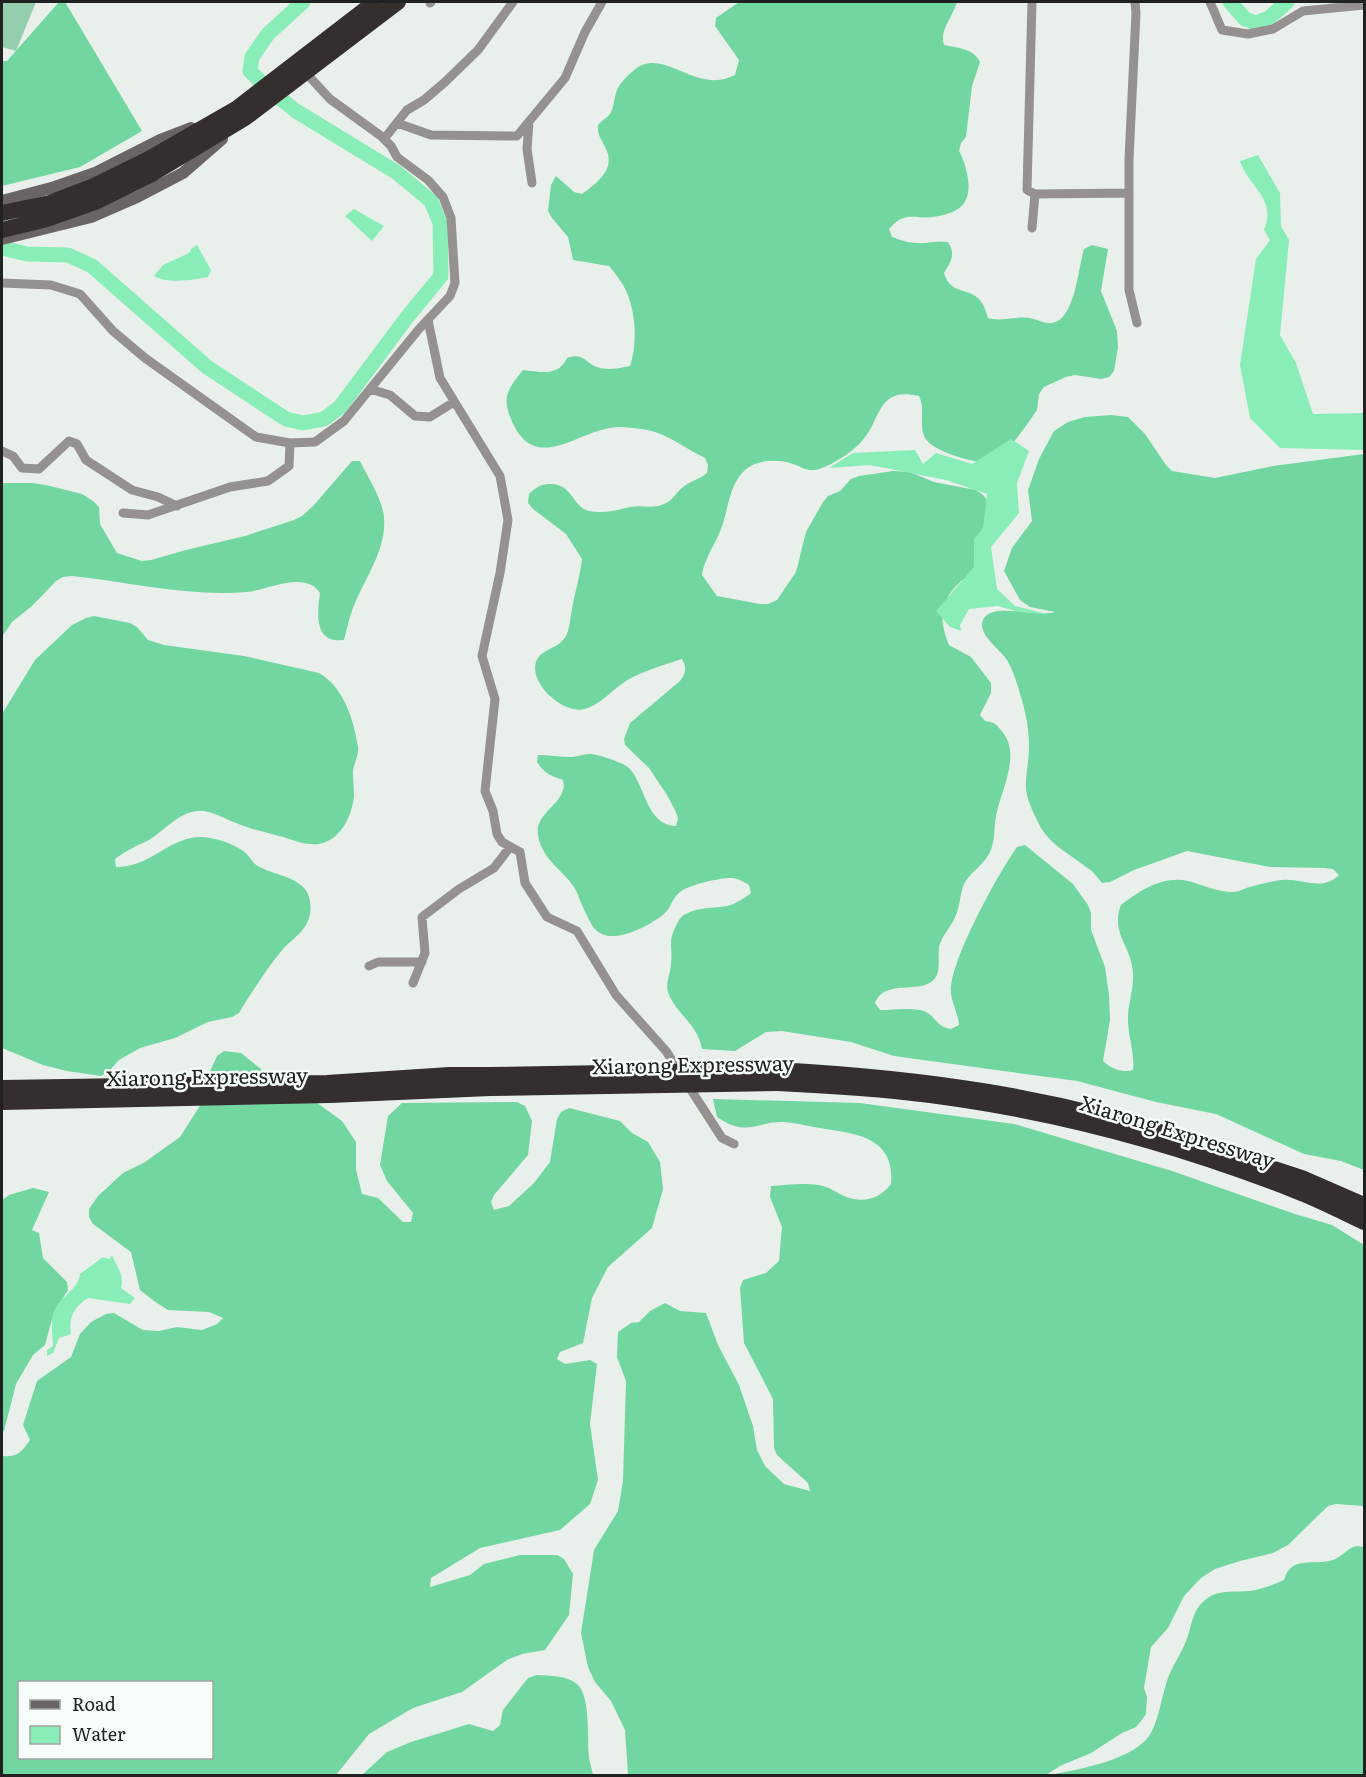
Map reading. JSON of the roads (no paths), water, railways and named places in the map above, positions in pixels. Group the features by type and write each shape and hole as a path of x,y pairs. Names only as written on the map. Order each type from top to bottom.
{"highway":[{"path":"302,67 375,2"},
{"path":"4,230 50,203 94,186 241,113 302,67 398,2"},
{"name":"Xiarong Expressway","path":"777,1076 974,1102 1127,1134 1208,1158 1296,1190 1365,1222"},
{"name":"Xiarong Expressway","path":"2,1102 49,1094 327,1083 777,1076 896,1078 977,1089 1057,1104 1133,1122 1302,1178 1365,1205"},
{"name":"Xiarong Expressway","path":"2,1088 49,1094"}],"street":[{"path":"384,139 406,110 424,100 478,50 513,2"},
{"path":"397,123 431,135 517,136 565,78 585,32 602,2"},
{"path":"1032,2 1027,190 1035,194 1129,193"},
{"path":"1135,2 1129,193 1129,290 1137,323"},
{"path":"1210,2 1222,30 1248,34 1273,29 1303,11 1365,5"},
{"path":"2,283 51,285 80,294 113,331 184,387 256,437 290,443 315,442 344,421 450,296 455,283 451,218 443,197 428,180 397,157 384,139 330,99 302,67"},
{"path":"2,201 55,187 95,173 160,140 241,113"},
{"path":"4,230 91,217 137,197 183,173 241,113"},
{"path":"529,122 527,149 532,183"},
{"path":"1032,228 1035,194"},
{"path":"428,320 440,378 500,476 508,520 500,573 482,656 495,699 484,791 493,811 497,834 502,842 520,852 525,883 547,916 577,931 616,995 666,1051 722,1138 734,1144"},
{"path":"370,389 390,395 415,416 430,417 454,402"},
{"path":"2,451 13,456 22,468 39,469 69,441 77,444 86,460 132,490 158,497 177,506"},
{"path":"123,513 148,515 230,487 268,481 289,466 290,443"},
{"path":"413,983 425,953 422,917 459,889 494,868 510,847"},
{"path":"369,966 378,962 422,962"}],"water":[{"path":"1258,155 1280,193 1281,226 1289,240 1280,335 1296,363 1313,414 1364,413 1364,450 1280,448 1250,418 1240,365 1256,259 1270,240 1264,230 1267,210 1264,201 1240,161"},
{"path":"354,209 384,226 372,241 345,216"},
{"path":"197,245 211,270 208,277 173,281 154,276 163,265 189,253"},
{"path":"1011,439 1029,451 1017,483 1019,513 991,547 997,589 1015,606 1048,614 1019,612 998,606 969,609 960,625 961,631 950,627 936,611 974,567 974,539 983,528 987,494 946,480 870,465 829,468 853,453 915,450 923,464 936,453 972,464"},
{"path":"112,1255 121,1275 121,1288 135,1298 130,1304 88,1298 73,1313 70,1323 71,1334 59,1338 53,1353 47,1356 47,1350 53,1346 52,1320 56,1306 76,1285 80,1274 103,1257 109,1259"}],"waterway":[{"path":"2,248 27,254 68,255 92,266 207,367 286,419 303,423 324,419 340,407 441,276 440,223 431,201 396,172 296,111 250,71 252,57 268,34 303,2"},
{"path":"1230,2 1245,19 1256,23 1269,18 1287,2"}]}
